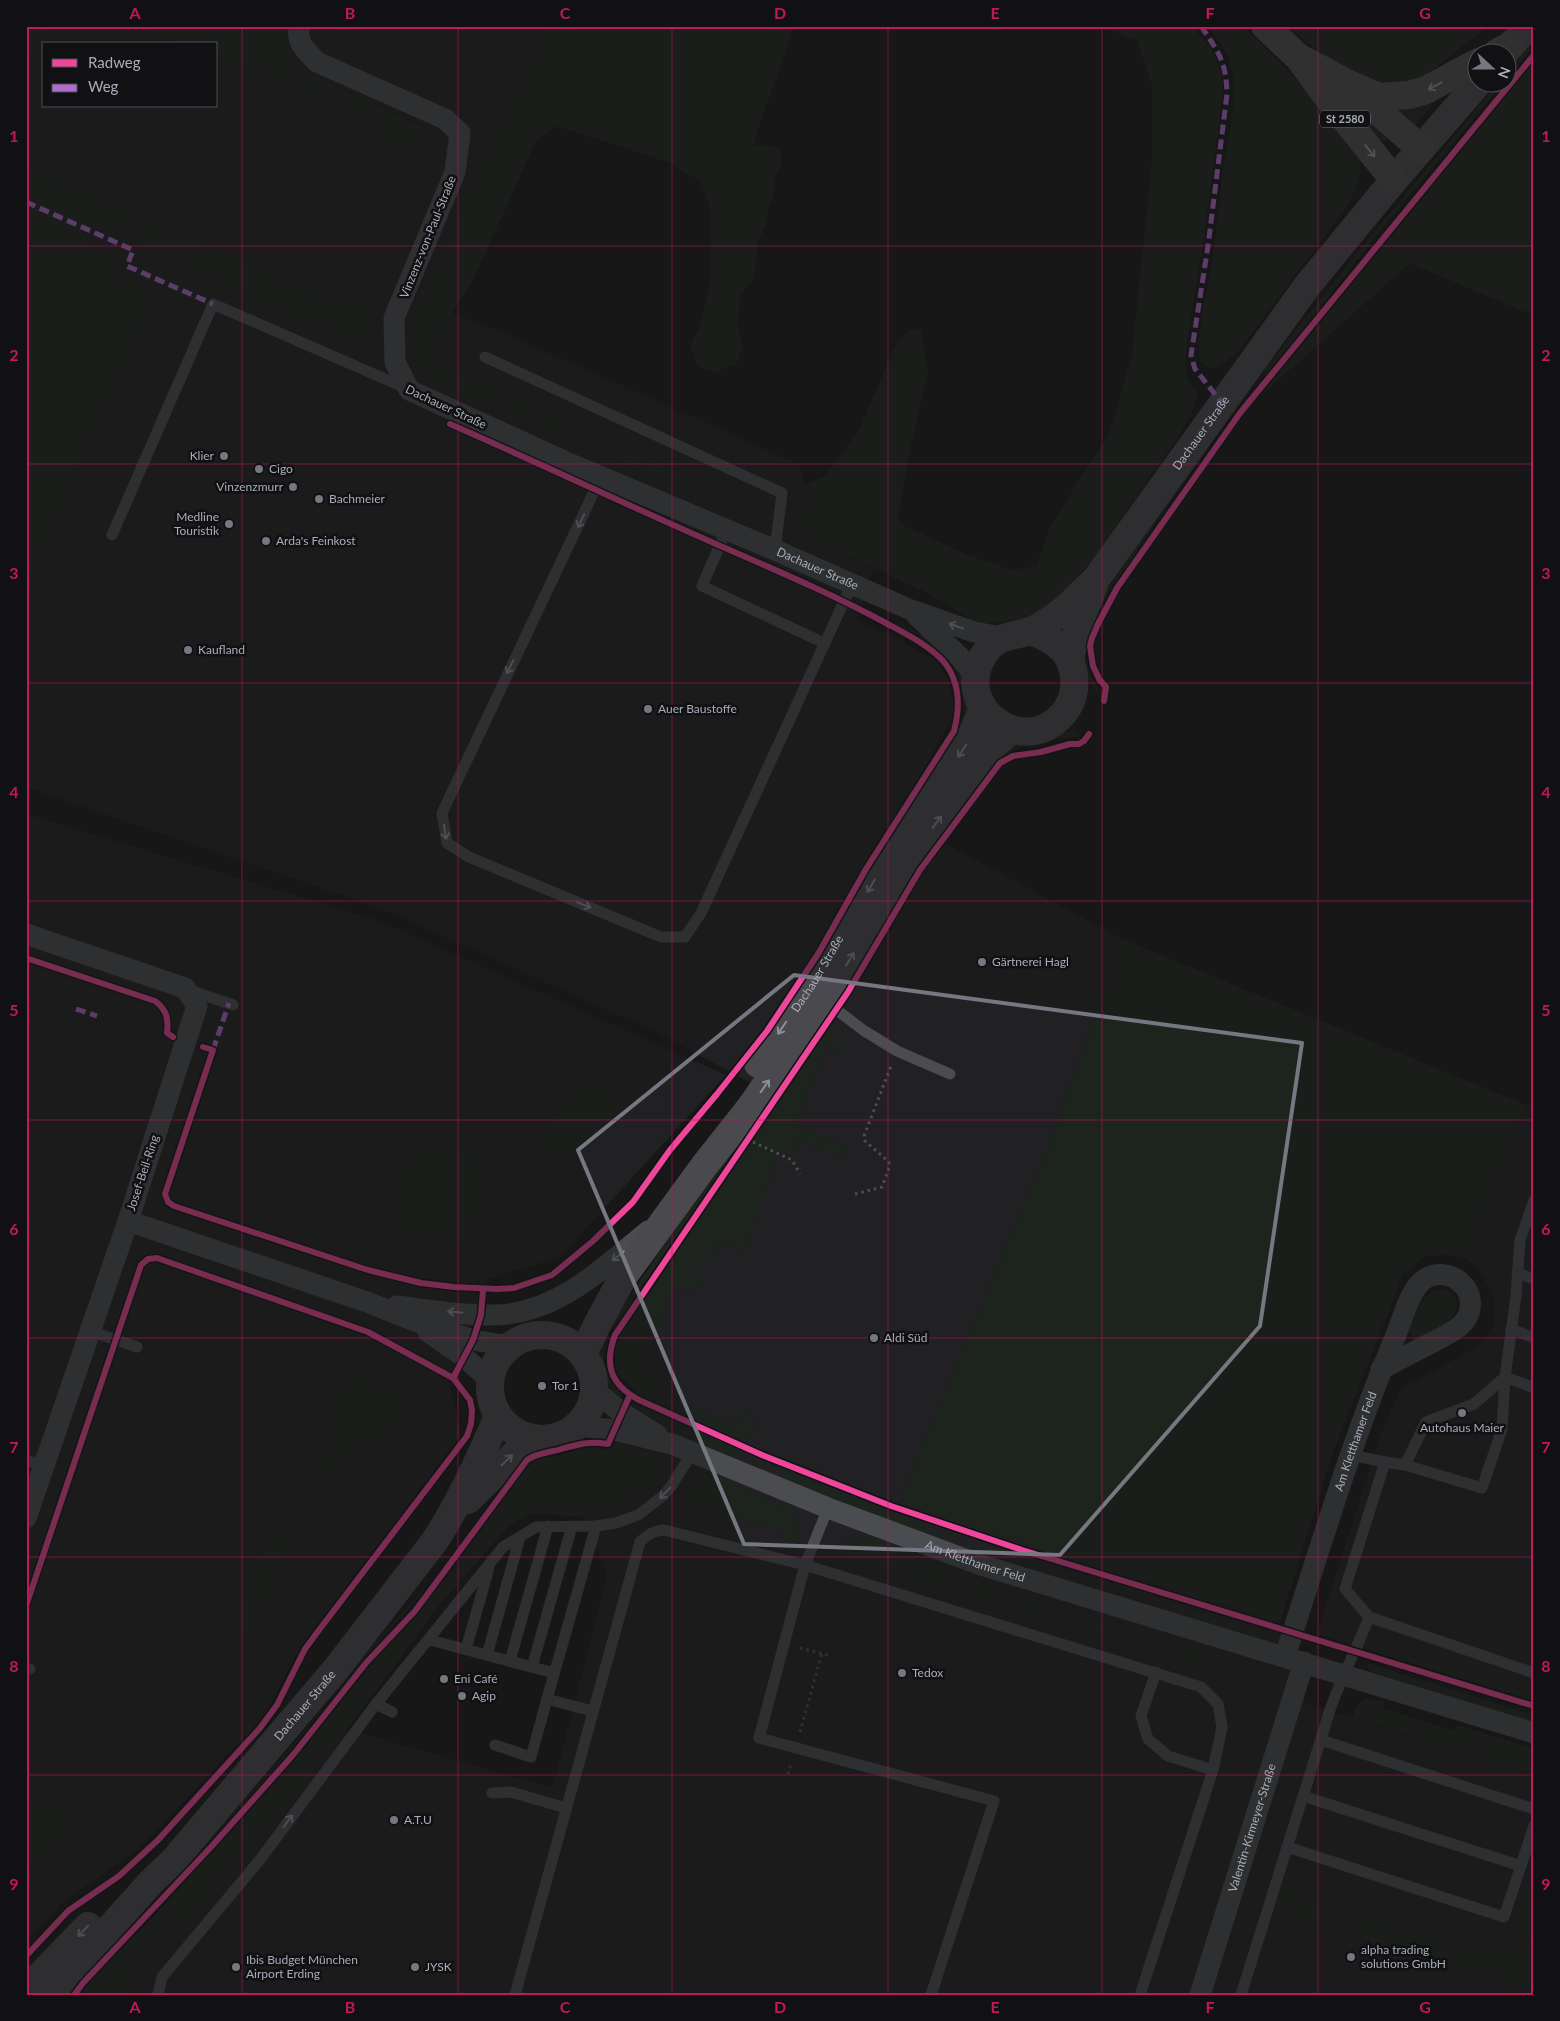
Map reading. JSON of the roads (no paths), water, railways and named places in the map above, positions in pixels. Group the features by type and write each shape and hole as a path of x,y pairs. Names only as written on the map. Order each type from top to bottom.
{"highway":[{"name":"St 2580","path":"1265,26 1298,56 1332,103 1394,180"},
{"name":"St 2580","path":"1298,56 1347,84 1379,97 1409,95 1433,87 1468,67"},
{"name":"St 2580","path":"1347,84 1422,149"}],"street":[{"name":"Vinzenz-von-Paul-Straße","path":"300,26 298,30 302,47 317,62 445,119 460,133 455,172 394,318 395,362 409,390"},
{"path":"1512,42 1528,26"},
{"name":"Dachauer Straße","path":"409,390 601,476 911,610 974,632 1001,637 1029,632 1058,615 1096,579 1307,286 1394,180 1470,92"},
{"name":"Dachauer Straße","path":"583,1354 623,1277 704,1166 739,1092 817,994 987,752 1011,730 1033,731 1044,728 1056,722 1064,713 1071,701 1075,687 1075,677 1070,659 1077,629 1096,579"},
{"name":"Dachauer Straße","path":"911,610 958,655 976,678"},
{"path":"1029,632 1045,636 1058,644 1070,659"},
{"name":"Dachauer Straße","path":"817,994 882,866 969,741 983,708 978,698 976,678 983,655 1001,637"},
{"path":"983,708 990,717 1011,730"},
{"path":"26,934 185,988"},
{"name":"Josef-Beil-Ring","path":"26,1518 35,1463 90,1331 128,1222 197,1006 185,988"},
{"path":"367,1302 481,1315 522,1312 544,1306 563,1296 601,1270 670,1214"},
{"path":"128,1222 367,1302 412,1320 473,1340 509,1346"},
{"name":"Am Kletthamer Feld","path":"1294,1659 1351,1455 1381,1369 1413,1293 1422,1281 1436,1275 1444,1274 1458,1280 1468,1292 1470,1299 1469,1314 1465,1321 1453,1331 1381,1369"},
{"name":"Dachauer Straße","path":"558,1336 623,1277"},
{"path":"412,1320 464,1358 490,1380"},
{"path":"532,1335 558,1336 572,1343 583,1354 592,1371 595,1391 592,1404 579,1426 556,1437 530,1438 512,1430 498,1416 492,1400 490,1380 498,1358 509,1346 524,1337 532,1335"},
{"name":"Am Kletthamer Feld","path":"595,1391 622,1412 672,1444 828,1508 981,1566 1534,1733"},
{"name":"Dachauer Straße","path":"50,1995 151,1882 174,1860 336,1669 434,1542 448,1520 485,1448 498,1416"},
{"name":"Am Kletthamer Feld","path":"579,1426 614,1430 672,1444"},
{"name":"Dachauer Straße","path":"448,1520 530,1438"},
{"name":"Valentin-Kirmeyer-Straße","path":"1200,1995 1294,1659"},
{"name":"Dachauer Straße","path":"26,1990 95,1919 151,1882"},
{"path":"56,1995 151,1882"}],"lane":[{"name":"Dachauer Straße","path":"112,535 213,304 409,390"},
{"path":"484,357 782,493 775,550"},
{"path":"601,476 442,813 447,843 469,857 661,937 685,937 701,913 852,584"},
{"path":"727,529 702,586 824,643"},
{"path":"185,988 233,1005"},
{"path":"817,994 863,1030 897,1051 950,1074"},
{"path":"1351,1455 1405,1465 1482,1488 1502,1429 1505,1377 1520,1240 1531,1216 1534,1200"},
{"path":"1517,1273 1534,1279"},
{"path":"1511,1329 1534,1338"},
{"path":"90,1331 137,1347"},
{"path":"1505,1377 1534,1388"},
{"path":"1405,1465 1426,1422 1474,1404 1505,1377"},
{"path":"158,1995 162,1977 259,1860 376,1704 430,1640 503,1547 536,1527 596,1526 616,1523 638,1515 664,1495 692,1453"},
{"path":"1385,1462 1345,1589 1370,1617 1534,1674"},
{"path":"828,1508 805,1566 759,1738 994,1801 931,1995"},
{"path":"638,1515 647,1535"},
{"path":"510,1661 548,1526"},
{"path":"532,1667 572,1526"},
{"path":"495,1745 531,1756 596,1526"},
{"path":"515,1995 635,1555 640,1542 647,1535 655,1531 672,1531 805,1566 1201,1687 1218,1704 1222,1727 1213,1770 1140,1995"},
{"path":"486,1655 520,1536"},
{"path":"466,1649 491,1562"},
{"path":"1241,1995 1343,1674 1370,1617"},
{"path":"430,1640 554,1673"},
{"path":"1156,1672 1141,1716 1148,1740 1168,1756 1213,1770"},
{"path":"547,1699 592,1711"},
{"path":"376,1704 392,1712"},
{"path":"1321,1740 1534,1809"},
{"path":"492,1793 511,1792 566,1808"},
{"path":"1303,1796 1521,1866"},
{"path":"1287,1847 1504,1917 1534,1826"}],"place":[{"name":"Klier","path":"224,456"},
{"name":"Cigo","path":"259,469"},
{"name":"Vinzenzmurr","path":"293,487"},
{"name":"Bachmeier","path":"319,499"},
{"name":"Medline Touristik","path":"229,524"},
{"name":"Arda's Feinkost","path":"266,541"},
{"name":"Kaufland","path":"188,650"},
{"name":"Auer Baustoffe","path":"648,709"},
{"name":"Gärtnerei Hagl","path":"982,962"},
{"name":"Aldi Süd","path":"874,1338"},
{"name":"Tor 1","path":"542,1386"},
{"name":"Autohaus Maier","path":"1462,1413"},
{"name":"Tedox","path":"902,1673"},
{"name":"Eni Café","path":"444,1679"},
{"name":"Agip","path":"462,1696"},
{"name":"A.T.U","path":"394,1820"},
{"name":"alpha trading solutions GmbH","path":"1351,1957"},
{"name":"Ibis Budget München Airport Erding","path":"236,1967"},
{"name":"JYSK","path":"415,1967"}]}
